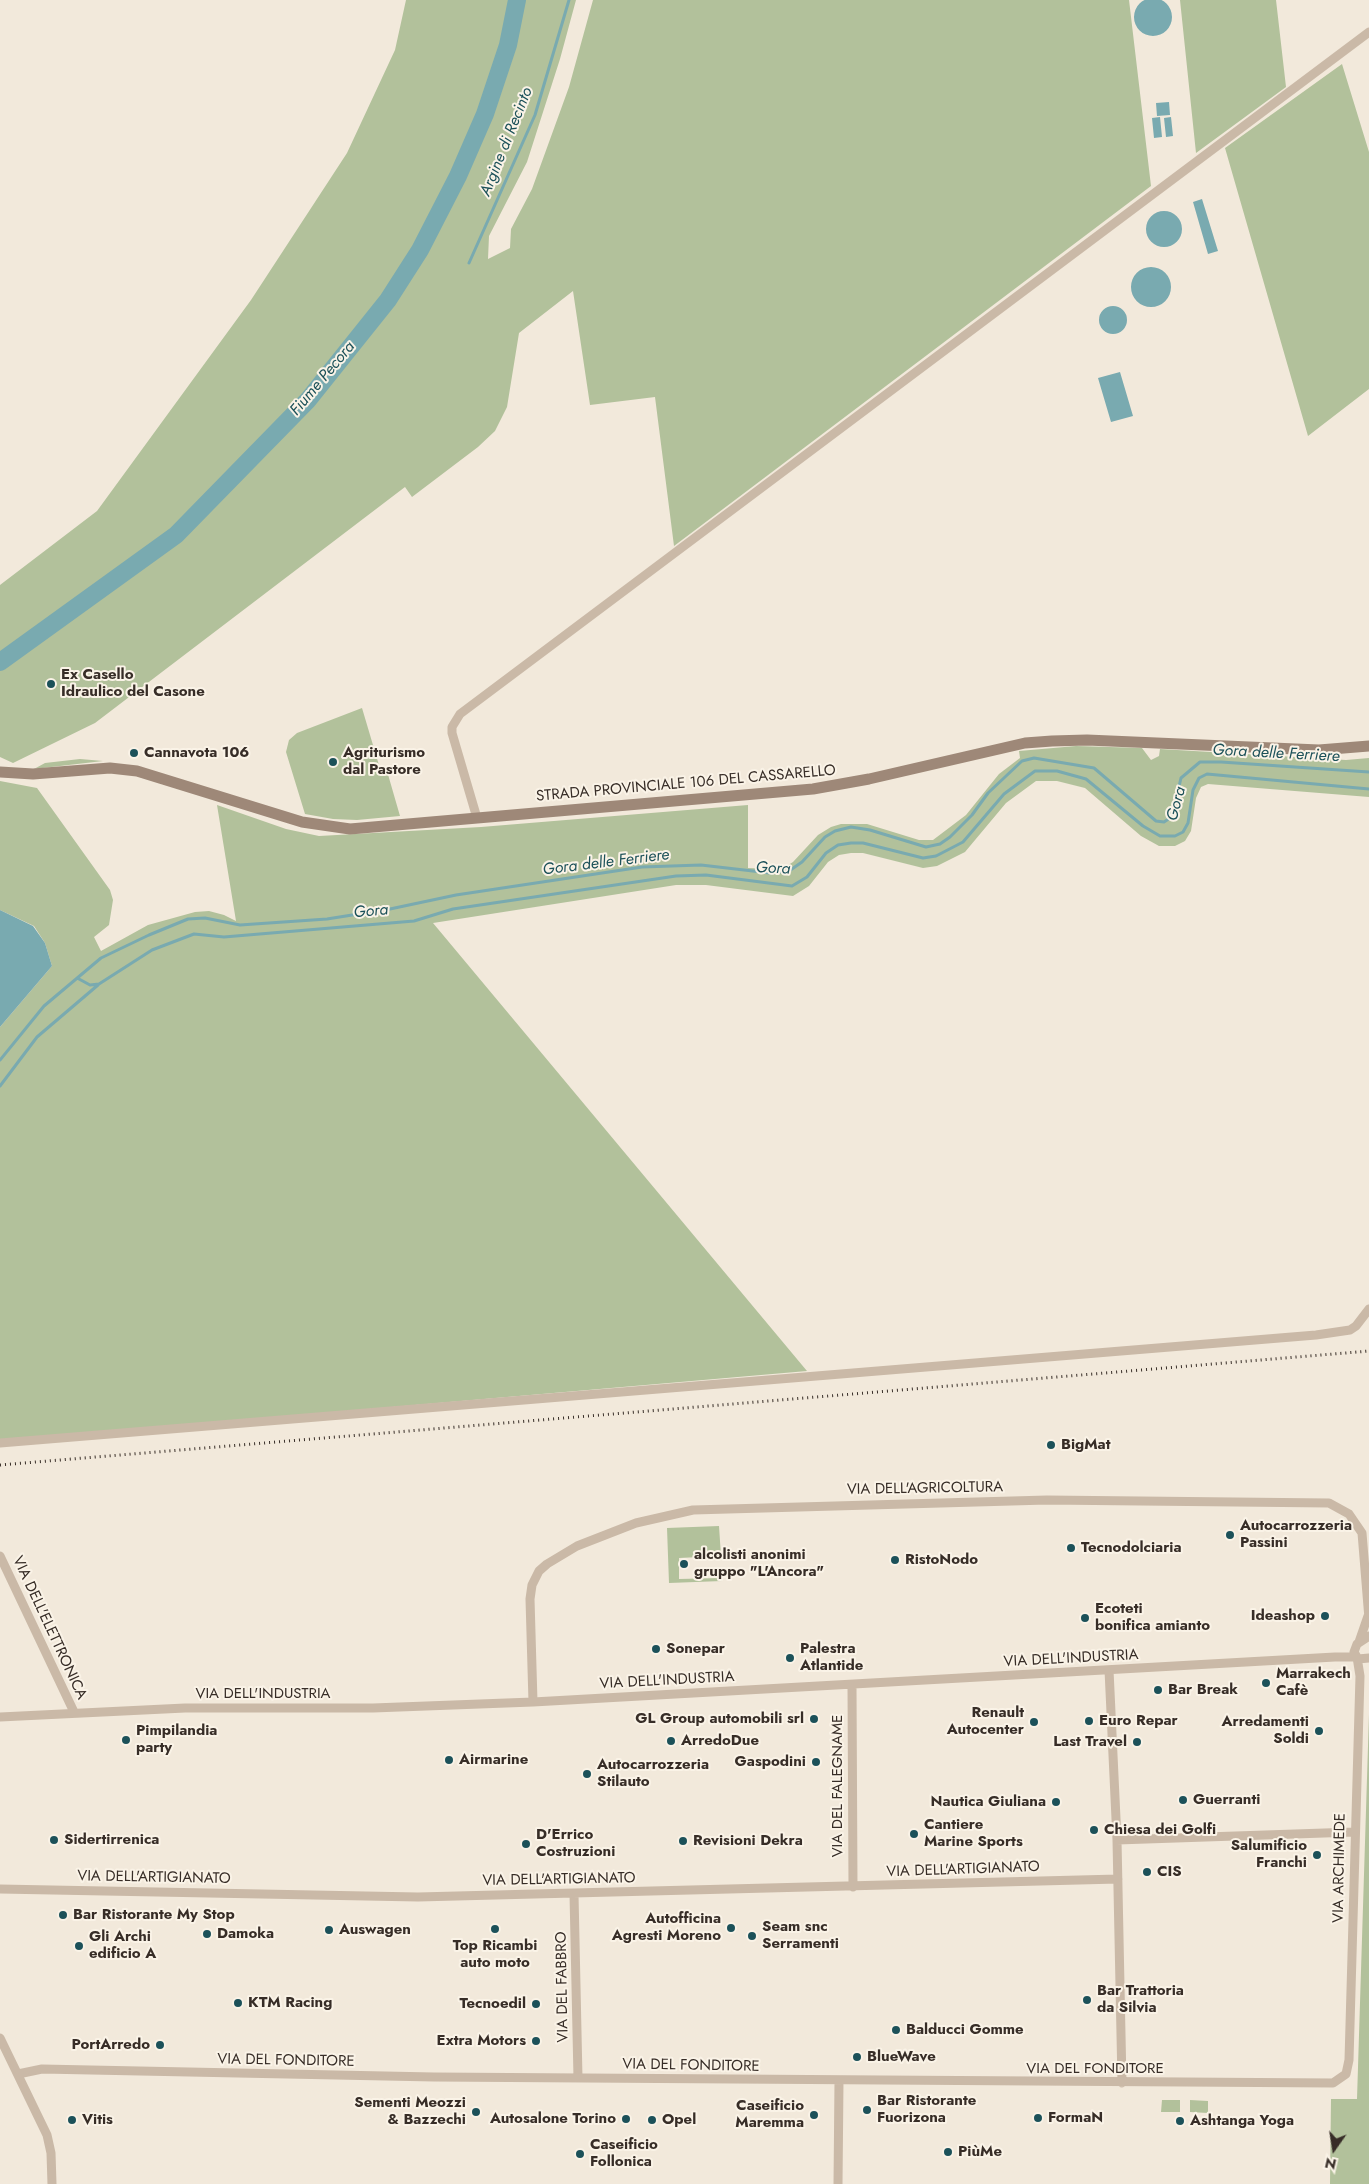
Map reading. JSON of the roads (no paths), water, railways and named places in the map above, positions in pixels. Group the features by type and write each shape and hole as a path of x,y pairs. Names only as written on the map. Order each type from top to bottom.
{"street":[{"path":"477,818 452,734 452,727 460,714 1369,32"},
{"name":"STRADA PROVINCIALE 106 DEL CASSARELLO","path":"3,771 46,774 92,768 138,771 302,822 334,828 477,818 813,789 869,779 1026,743 1052,740 1319,750 1369,746"},
{"path":"0,1443 1316,1335 1350,1330 1356,1326 1369,1309"},
{"name":"VIA DELL'AGRICOLTURA","path":"533,1702 530,1600 532,1585 539,1571 561,1555 594,1539 636,1523 693,1510 1047,1500 1329,1503 1349,1514 1362,1533 1368,1617 1354,1652 1357,1657"},
{"name":"VIA DELL'ELETTRONICA","path":"0,1556 74,1712"},
{"name":"VIA DELL'INDUSTRIA","path":"1335,1657 1369,1636"},
{"name":"VIA DELL'INDUSTRIA","path":"0,1717 74,1712 194,1708 396,1708 852,1685 1335,1657 1357,1657 1363,1660 1369,1658"},
{"name":"VIA ARCHIMEDE","path":"1349,2060 1354,1832 1360,1676 1357,1657"},
{"name":"VIA ARCHIMEDE","path":"1360,1676 1369,1658"},
{"path":"1109,1670 1117,1840 1122,2083"},
{"name":"VIA DEL FALEGNAME","path":"852,1685 852,1887"},
{"path":"1117,1840 1354,1832"},
{"name":"VIA DELL'ARTIGIANATO","path":"0,1889 373,1897 574,1894 1118,1879"},
{"name":"VIA DEL FABBRO","path":"574,1894 578,2078"},
{"path":"0,2038 47,2135 51,2153 51,2182"},
{"name":"VIA DEL FONDITORE","path":"18,2074 42,2070 839,2082 1322,2084 1333,2083 1342,2078 1348,2067 1349,2060"},
{"path":"838,2184 839,2082"}],"water":[{"path":"1153,-2 1166,4 1172,17 1166,30 1153,36 1140,30 1134,17 1140,4"},
{"path":"1169,102 1170,115 1157,116 1156,103"},
{"path":"1160,117 1162,137 1154,138 1152,118"},
{"path":"1171,117 1173,136 1166,137 1164,118"},
{"path":"1202,199 1218,251 1208,254 1193,202"},
{"path":"1164,211 1171,212 1177,216 1181,222 1181,236 1177,242 1171,246 1164,247 1157,246 1151,242 1147,236 1146,229 1147,222 1151,216 1157,212"},
{"path":"1147,267 1155,267 1162,270 1168,276 1171,287 1168,298 1162,304 1155,307 1147,307 1140,304 1134,298 1131,291 1131,283 1134,276 1140,270"},
{"path":"1113,306 1123,310 1127,320 1123,330 1113,334 1103,330 1099,320 1103,310"},
{"path":"1120,372 1133,416 1111,422 1098,378"},
{"path":"0,910 33,926 45,943 52,966 0,1027"}],"waterway":[{"name":"Fiume Pecora","path":"0,662 176,535 308,400 388,300 420,250 458,176 485,114 508,45 517,0"},
{"name":"Argine di Recinto","path":"469,263 535,115 569,0"},
{"name":"Gora delle Ferriere","path":"0,1060 44,1006 101,958 188,919 205,918 240,925 327,919 390,909 456,895 642,867 701,865 770,873 789,871 802,862 825,837 835,831 851,827 870,830 926,847 940,844 950,837 972,815 988,793 1022,761 1034,758 1094,768 1156,821 1164,822 1170,818 1174,808 1181,778 1200,762 1369,772"},
{"name":"Gora","path":"79,979 90,985 99,984 152,950 194,934 224,937 414,921 453,909 676,876 706,875 792,886 807,877 826,853 838,845 851,843 863,843 923,858 936,856 963,842 1004,794 1035,771 1057,771 1086,779 1143,826 1160,836 1175,836 1183,832 1188,823 1193,790 1199,778 1207,774 1369,789"},
{"path":"0,1086 37,1037 98,985"}],"railway":[{"path":"0,1465 1369,1351"}],"place":[{"name":"Ex Casello Idraulico del Casone","path":"51,684"},
{"name":"Cannavota 106","path":"134,753"},
{"name":"Agriturismo dal Pastore","path":"333,762"},
{"name":"BigMat","path":"1051,1445"},
{"name":"Autocarrozzeria Passini","path":"1230,1535"},
{"name":"Tecnodolciaria","path":"1071,1548"},
{"name":"RistoNodo","path":"895,1560"},
{"name":"alcolisti anonimi gruppo \"L'Ancora\"","path":"684,1564"},
{"name":"Ideashop","path":"1325,1616"},
{"name":"Ecoteti bonifica amianto","path":"1085,1618"},
{"name":"Sonepar","path":"656,1649"},
{"name":"Palestra Atlantide","path":"790,1658"},
{"name":"Marrakech Cafè","path":"1266,1683"},
{"name":"Bar Break","path":"1158,1690"},
{"name":"GL Group automobili srl","path":"814,1719"},
{"name":"Euro Repar","path":"1089,1721"},
{"name":"Renault Autocenter","path":"1034,1722"},
{"name":"Arredamenti Soldi","path":"1319,1731"},
{"name":"Pimpilandia party","path":"126,1740"},
{"name":"ArredoDue","path":"671,1741"},
{"name":"Last Travel","path":"1137,1742"},
{"name":"Airmarine","path":"449,1760"},
{"name":"Gaspodini","path":"816,1762"},
{"name":"Autocarrozzeria Stilauto","path":"587,1774"},
{"name":"Guerranti","path":"1183,1800"},
{"name":"Nautica Giuliana","path":"1056,1802"},
{"name":"Chiesa dei Golfi","path":"1094,1830"},
{"name":"Cantiere Marine Sports","path":"914,1834"},
{"name":"Sidertirrenica","path":"54,1840"},
{"name":"Revisioni Dekra","path":"683,1841"},
{"name":"D'Errico Costruzioni","path":"526,1844"},
{"name":"Salumificio Franchi","path":"1317,1855"},
{"name":"CIS","path":"1147,1872"},
{"name":"Bar Ristorante My Stop","path":"63,1915"},
{"name":"Autofficina Agresti Moreno","path":"731,1928"},
{"name":"Top Ricambi auto moto","path":"495,1929"},
{"name":"Auswagen","path":"329,1930"},
{"name":"Damoka","path":"207,1934"},
{"name":"Seam snc Serramenti","path":"752,1936"},
{"name":"Gli Archi edificio A","path":"79,1946"},
{"name":"Bar Trattoria da Silvia","path":"1087,2000"},
{"name":"KTM Racing","path":"238,2003"},
{"name":"Tecnoedil","path":"536,2004"},
{"name":"Balducci Gomme","path":"896,2030"},
{"name":"Extra Motors","path":"536,2041"},
{"name":"PortArredo","path":"160,2045"},
{"name":"BlueWave","path":"857,2057"},
{"name":"Bar Ristorante Fuorizona","path":"867,2110"},
{"name":"Sementi Meozzi & Bazzechi","path":"476,2112"},
{"name":"Caseificio Maremma","path":"814,2115"},
{"name":"FormaN","path":"1038,2118"},
{"name":"Autosalone Torino","path":"626,2119"},
{"name":"Vitis","path":"72,2120"},
{"name":"Opel","path":"652,2120"},
{"name":"Ashtanga Yoga","path":"1180,2121"},
{"name":"PiùMe","path":"948,2152"},
{"name":"Caseificio Follonica","path":"580,2154"}]}
